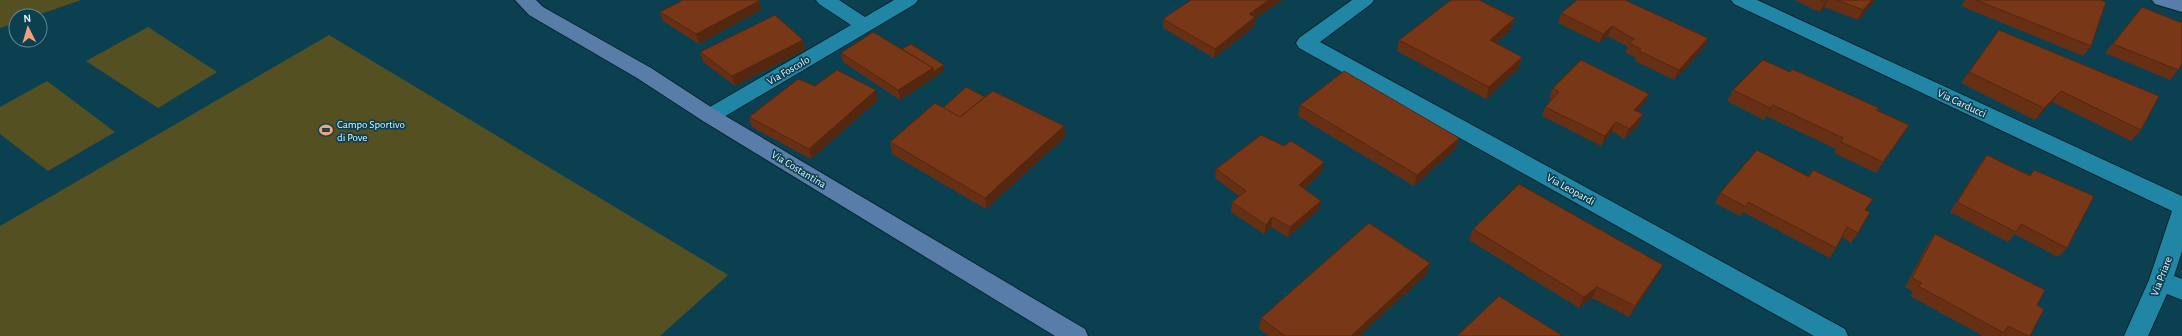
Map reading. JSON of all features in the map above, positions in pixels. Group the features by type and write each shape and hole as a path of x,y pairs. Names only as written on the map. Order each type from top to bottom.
{"street":[{"name":"Via Costantina","path":"524,0 536,11 644,73 710,116 1073,335"},
{"path":"826,0 865,25"},
{"name":"Via Foscolo","path":"710,116 908,0"},
{"name":"Via Carducci","path":"1741,0 2182,206"},
{"path":"2162,0 2182,6"},
{"name":"Via Leopardi","path":"1355,2 1306,43 1836,336"},
{"name":"Via Priare","path":"2136,336 2161,280 2182,214"},
{"path":"2161,280 2182,290"}],"shaded area":[{"path":"0,0 81,0 48,11 48,8 8,8 8,26 0,28"},
{"path":"148,27 217,72 158,108 86,61"},
{"name":"Campo Sportivo di Pove","path":"329,35 728,275 660,336 0,336 0,226"},
{"path":"47,81 115,132 48,171 0,134 0,107"}],"building":[{"path":"683,0 759,1 696,34 660,12"},
{"path":"1191,0 1269,0 1249,14 1255,17 1215,49 1163,19"},
{"path":"1451,0 1479,0 1515,18 1490,40 1522,57 1489,87 1399,40"},
{"path":"1577,0 1625,0 1708,38 1679,70 1639,51 1641,49 1629,43 1634,39 1612,26 1603,34 1561,13"},
{"path":"1837,0 1872,0 1863,10"},
{"path":"1976,0 2100,0 2106,2 2091,46"},
{"path":"2142,7 2182,23 2182,64 2178,70 2113,44"},
{"path":"775,15 803,40 732,76 700,52"},
{"path":"1999,30 2159,96 2141,130 2061,91 2044,108 1969,72"},
{"path":"873,32 933,68 898,90 841,53"},
{"path":"911,44 944,65 933,72 933,68 902,49"},
{"path":"1581,60 1649,94 1634,110 1643,114 1629,129 1616,122 1605,136 1545,107 1559,92 1553,88"},
{"path":"1763,60 1790,72 1792,69 1879,108 1876,110 1909,125 1883,162 1841,142 1843,138 1773,105 1770,108 1733,90"},
{"path":"837,70 876,90 809,149 749,117 798,79 815,86"},
{"path":"1344,71 1459,138 1417,175 1300,105"},
{"path":"966,87 985,97 960,117 943,108"},
{"path":"993,91 1064,126 985,198 890,142 935,103 960,117"},
{"path":"1261,135 1284,146 1291,141 1324,162 1299,185 1321,201 1290,227 1272,217 1266,225 1232,202 1246,191 1216,169"},
{"path":"1757,150 1809,177 1813,170 1873,199 1865,210 1870,212 1858,233 1847,227 1836,248 1748,202 1746,207 1720,193"},
{"path":"1987,155 2030,176 2034,170 2094,196 2067,248 2021,224 2016,232 1957,202"},
{"path":"1519,184 1663,265 1635,306 1597,287 1584,297 1473,229"},
{"path":"1369,223 1430,263 1351,336 1285,336 1261,318"},
{"path":"1935,234 2045,290 2037,305 2044,309 2030,336 2008,326 2004,333 1918,286 1922,283 1912,278"},
{"path":"1499,296 1563,336 1457,336"}],"place":[{"name":"Campo Sportivo di Pove","path":"326,130"}]}
